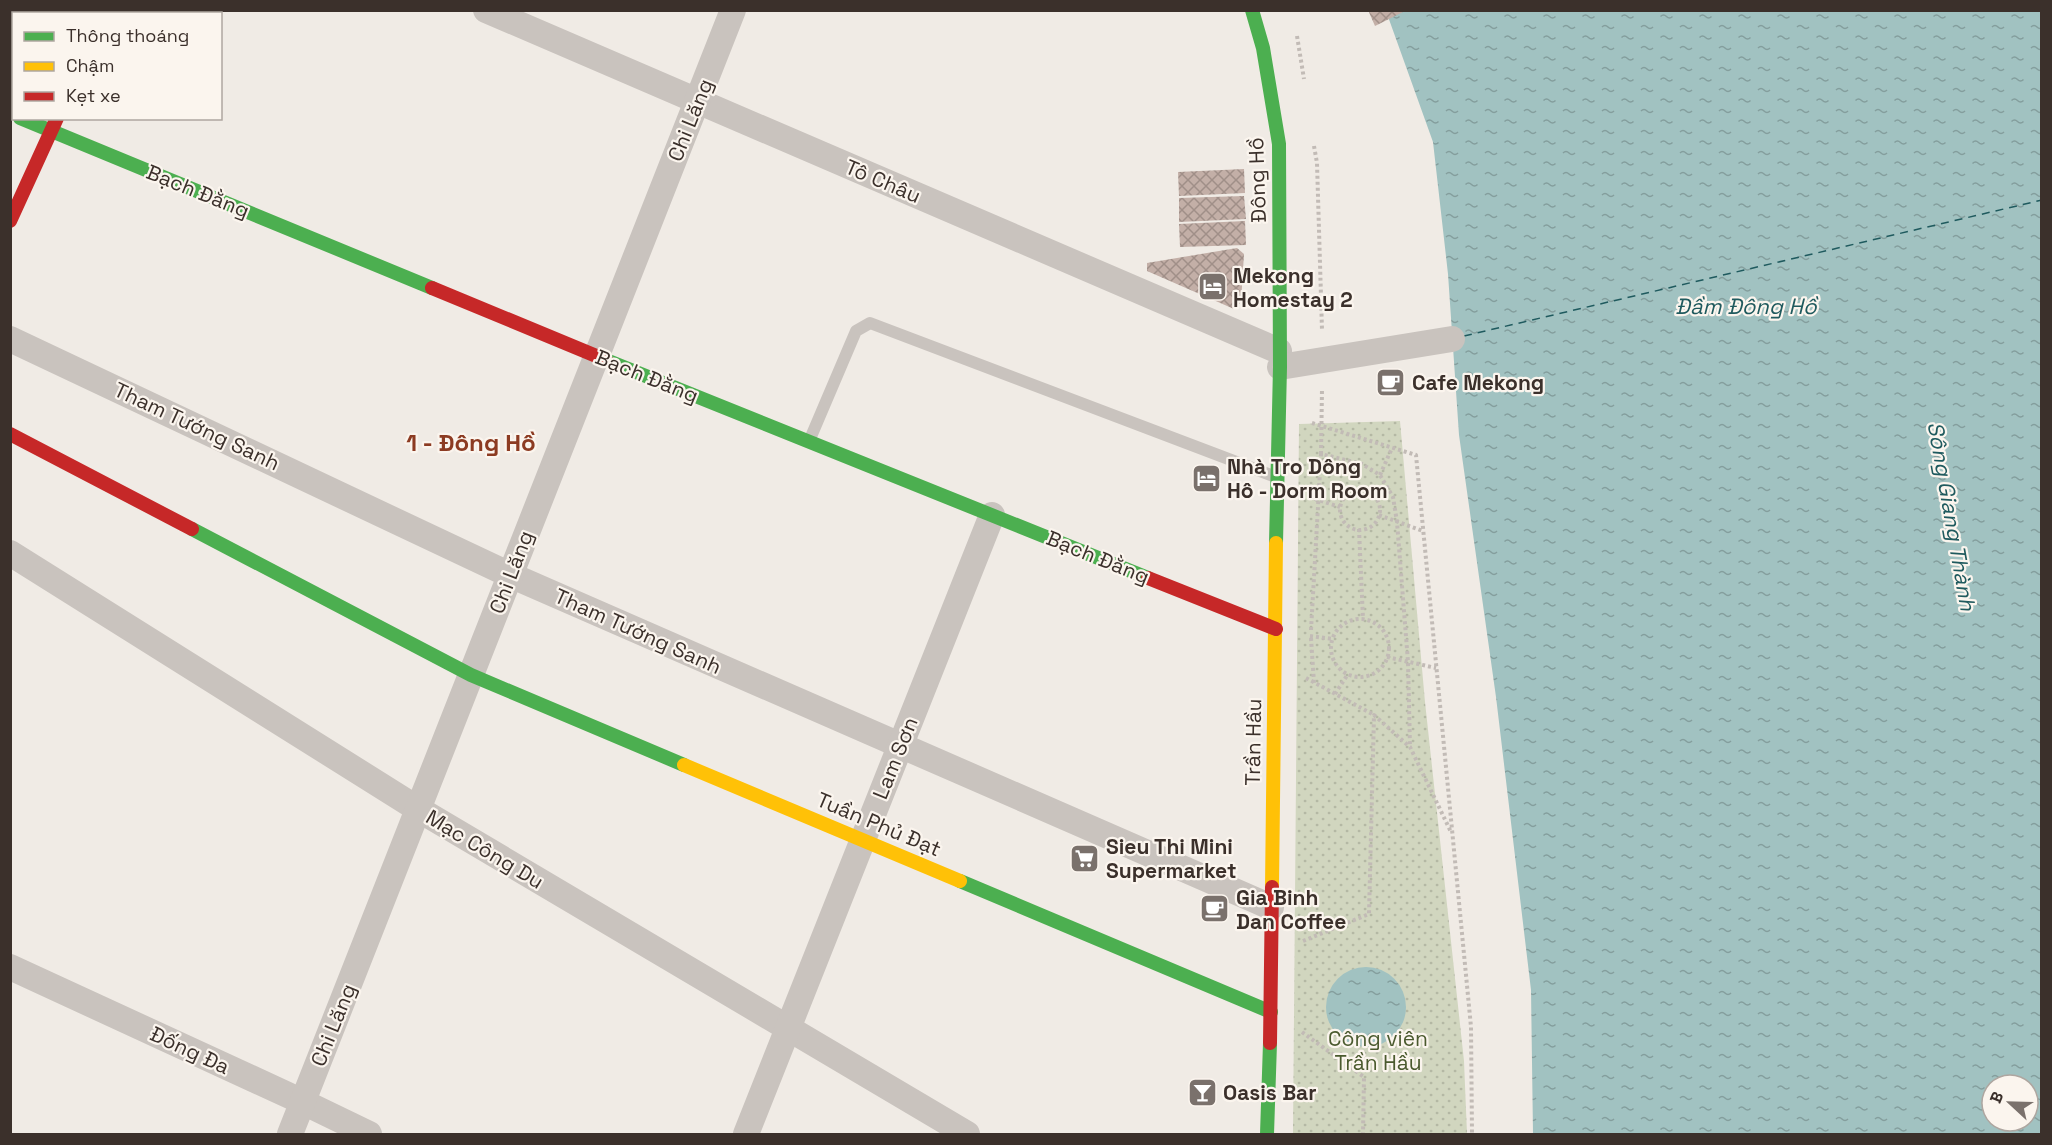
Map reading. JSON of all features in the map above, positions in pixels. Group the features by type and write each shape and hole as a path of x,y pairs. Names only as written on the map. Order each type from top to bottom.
{"street":[{"name":"Tô Châu","path":"486,10 1280,359"},
{"name":"Chi Lăng","path":"290,1134 733,10"},
{"name":"Đông Hồ","path":"1252,10 1263,48 1279,144 1280,359"},
{"name":"Bạch Đằng","path":"30,120 54,125 597,356 1276,629"},
{"path":"10,221 54,125"},
{"name":"Tham Tướng Sanh","path":"10,339 510,575 1271,907"},
{"path":"1280,359 1452,339"},
{"name":"Trần Hầu","path":"1267,1134 1271,1012 1280,359"},
{"name":"Tuần Phủ Đạt","path":"10,435 471,675 1271,1012"},
{"name":"Lam Sơn","path":"746,1134 992,515"},
{"name":"Mạc Công Du","path":"10,553 418,809 967,1134"},
{"name":"Đống Đa","path":"10,967 369,1134"}],"lane":[{"path":"809,441 855,331 870,323 1277,478"}],"path":[{"path":"1279,413 1416,455 1472,1027 1472,1134"},
{"path":"1380,475 1392,448"},
{"path":"1314,683 1310,636 1321,454 1362,464 1380,475 1393,497 1408,662 1410,747"},
{"path":"1357,490 1364,490 1377,498 1379,515 1374,524 1359,529 1348,526 1340,514 1340,507 1346,495 1357,490"},
{"path":"1303,494 1340,507"},
{"path":"1379,515 1423,531"},
{"path":"1359,529 1363,619"},
{"path":"1363,619 1382,629 1389,647 1387,657 1383,666 1367,676 1358,677 1348,674 1333,658 1331,648 1333,639 1344,624 1363,619"},
{"path":"1301,636 1333,639"},
{"path":"1387,657 1437,668"},
{"path":"1299,674 1374,715 1410,747 1453,835"},
{"path":"1335,694 1348,674"},
{"path":"1296,943 1369,914 1374,715"},
{"path":"1293,1025 1364,1077 1364,1134"}],"green space":[{"name":"Công viên Trần Hầu","path":"1400,421 1425,702 1464,1061 1467,1134 1293,1134 1299,424"}],"water":[{"name":"Đầm Đông Hồ","path":"1386,11 2041,11 2041,1134 1533,1134 1531,990 1496,697 1459,435 1448,274 1433,142"},
{"path":"1366,967 1381,970 1394,979 1403,992 1406,1007 1403,1022 1394,1035 1381,1044 1366,1047 1351,1044 1338,1035 1329,1022 1326,1007 1329,992 1338,979 1351,970"}],"building":[{"path":"1368,10 1407,10 1375,26"},
{"path":"1244,169 1245,193 1179,196 1178,172"},
{"path":"1244,196 1246,219 1179,222 1179,198"},
{"path":"1245,221 1246,245 1180,247 1179,224"},
{"name":"Mekong Homestay 2","path":"1237,248 1244,254 1241,302 1234,309 1147,271 1147,263"}],"ferry route":[{"path":"1464,336 2042,200"}],"traffic: fast":[{"path":"1252,10 1263,48 1279,144 1280,367 1276,543"},
{"path":"25,120 432,288"},
{"path":"606,360 1148,578"},
{"path":"192,529 471,675 684,765"},
{"path":"960,881 1271,1012"},
{"path":"1267,1134 1270,1043"}],"traffic: slow":[{"path":"1272,887 1276,543"},
{"path":"684,765 960,881"}],"traffic: jam":[{"path":"10,221 56,120"},
{"path":"432,288 606,360"},
{"path":"10,434 192,529"},
{"path":"1148,578 1276,629"},
{"path":"1270,1043 1272,887"}],"place":[{"name":"Mekong Homestay 2","path":"1212,287"},
{"name":"Cafe Mekong","path":"1391,382"},
{"name":"Nhà Tro Dông Hô - Dorm Room","path":"1206,478"},
{"name":"Sieu Thi Mini Supermarket","path":"1085,858"},
{"name":"Gia Binh Dan Coffee","path":"1215,909"},
{"name":"Oasis Bar","path":"1202,1092"}],"district":[{"name":"1 - Đông Hồ","path":"471,442"}],"water label":[{"name":"Sông Giang Thành","path":"1952,516"}]}
